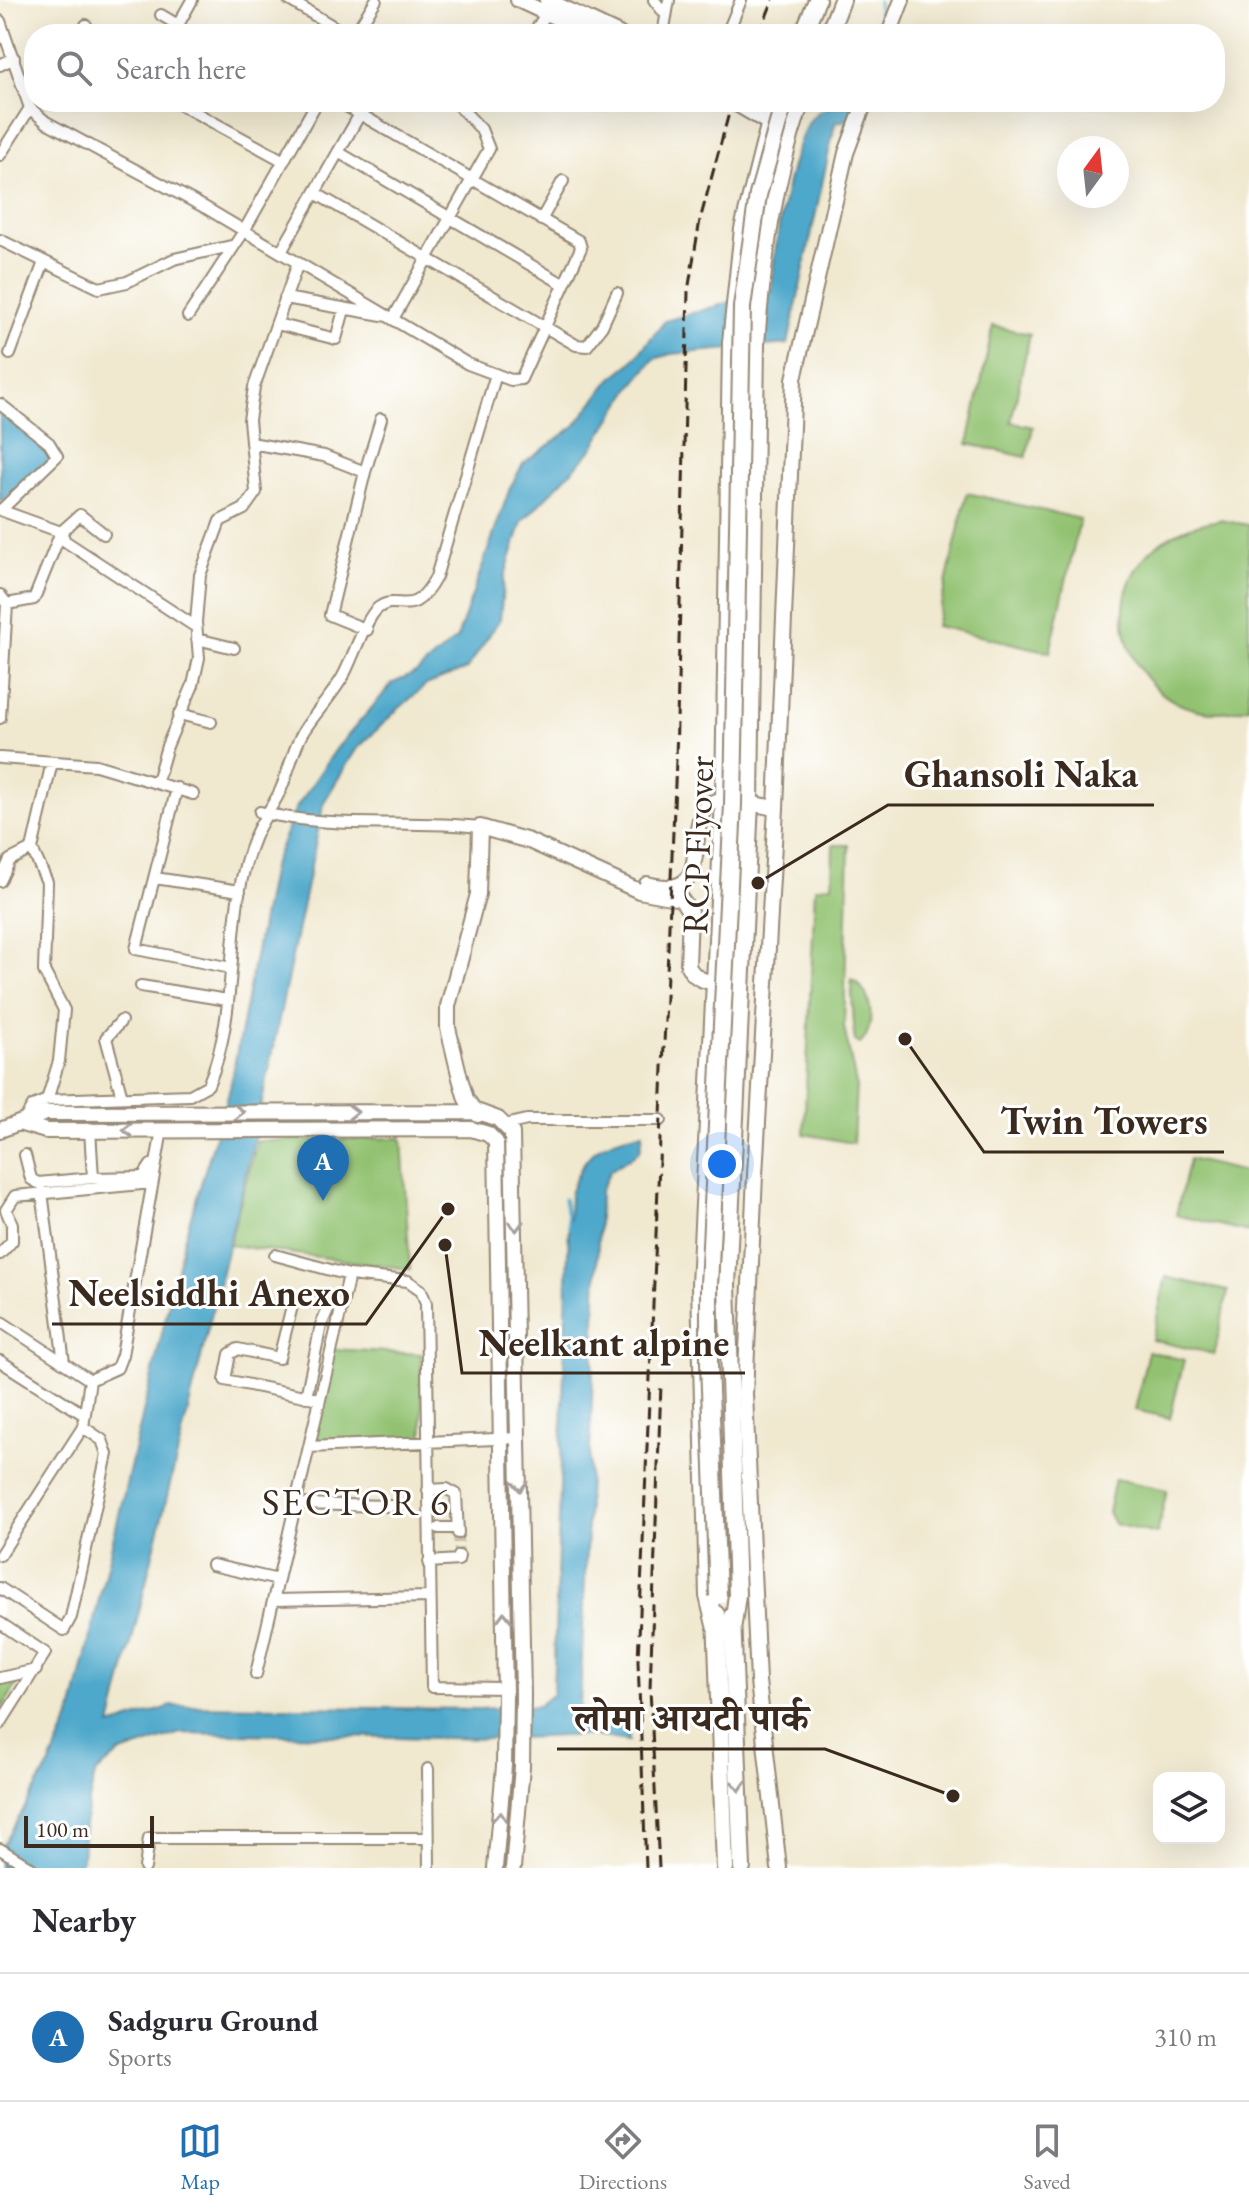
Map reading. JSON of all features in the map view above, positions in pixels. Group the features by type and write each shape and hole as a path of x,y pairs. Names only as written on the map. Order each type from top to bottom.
{"main road":[{"path":"807,24 817,0"},
{"path":"816,24 825,0"},
{"path":"824,24 834,0"},
{"path":"833,24 842,0"},
{"name":"RCP Flyover","path":"723,1595 709,1285 733,804 738,373 751,231 781,112"},
{"name":"RCP Flyover","path":"723,1595 718,1285 741,805 748,343 759,232 789,112"},
{"path":"742,1868 733,1624 737,1595 727,1285 750,802 757,325 773,199 797,112"},
{"path":"725,1868 715,1625 708,1596 699,1364 724,799 733,318 743,229 771,113"},
{"path":"723,1595 733,1624"},
{"path":"715,1625 723,1595"}],"street":[{"path":"179,24 192,0"},
{"path":"289,0 329,24"},
{"path":"361,24 376,0"},
{"path":"654,0 666,15"},
{"path":"665,24 669,0"},
{"path":"731,24 741,0"},
{"path":"893,24 902,0"},
{"path":"528,2 592,24"},
{"path":"547,7 575,24"},
{"path":"161,15 170,24"},
{"path":"0,21 24,89"},
{"path":"0,65 14,58"},
{"path":"0,155 27,112"},
{"path":"36,112 80,142 281,252 468,364 521,379 542,326 581,248 579,241 356,112"},
{"path":"194,112 284,161"},
{"path":"188,316 231,246 244,231 309,112"},
{"path":"394,317 487,156 487,140 466,112"},
{"path":"779,1868 758,1681 745,1394 776,808 794,379 846,153 861,112"},
{"path":"771,113 791,130"},
{"path":"281,252 360,114"},
{"path":"338,152 563,284"},
{"path":"541,220 563,181"},
{"path":"315,193 576,345 587,346 602,326 617,293"},
{"path":"0,240 99,288 127,282 174,259 231,246"},
{"path":"10,354 44,262"},
{"path":"157,781 179,714 193,685 199,658 196,627 200,575 220,521 244,509 256,492 249,420 254,387 298,263"},
{"path":"285,298 394,317"},
{"path":"277,324 336,339 344,310"},
{"path":"22,1124 33,1106 47,1100 190,1095 208,1085 216,1064 227,1000 240,891 262,813 280,792 302,734 343,677 380,607 413,603 426,595 436,577 496,374"},
{"path":"0,404 49,443 57,456 0,510 63,536 196,627"},
{"path":"367,630 330,615 381,419"},
{"path":"251,443 324,456 365,472"},
{"path":"0,718 4,599 34,599 63,536 80,515 104,534"},
{"path":"197,639 234,648"},
{"path":"179,714 211,722"},
{"path":"0,758 96,765 193,794"},
{"path":"47,1100 59,1061 64,1010 44,971 47,882 32,849 52,762"},
{"path":"177,788 136,949 231,968"},
{"path":"631,884 672,887 688,880 694,872 702,812 707,804 724,799 776,808"},
{"path":"262,813 327,822 447,823 480,827 529,841 631,884 639,891 686,903 690,912 688,966 699,979 739,985"},
{"path":"480,827 478,894 448,1006 448,1028 466,1099 479,1112 505,1125 515,1145 523,1695 522,1767 513,1868"},
{"path":"0,881 10,860 32,849"},
{"path":"155,878 240,891"},
{"path":"141,986 227,1000"},
{"path":"121,1021 106,1038 122,1097"},
{"path":"0,1130 46,1113 479,1112"},
{"path":"477,1130 479,1112"},
{"path":"182,1130 183,1113"},
{"path":"505,1125 527,1120 661,1120"},
{"path":"22,1124 46,1131 477,1130 492,1138 497,1147 505,1692 504,1766 495,1868"},
{"path":"90,1130 93,1178"},
{"path":"90,1380 117,1368 122,1355 162,1130"},
{"path":"25,1155 31,1179 36,1182 143,1177 151,1169 153,1155"},
{"path":"0,1254 12,1241 12,1224 6,1217 15,1196 152,1183"},
{"path":"42,1192 64,1363"},
{"path":"275,1255 349,1275 408,1281 421,1290 426,1303 432,1687 505,1692"},
{"path":"256,1674 309,1447 336,1306 349,1275"},
{"path":"319,1399 225,1380 230,1354 238,1349 279,1358 293,1302 303,1298 336,1306"},
{"path":"306,1397 321,1325 336,1306"},
{"path":"0,1321 90,1380"},
{"path":"0,1361 83,1414"},
{"path":"0,1555 83,1427 90,1380"},
{"path":"0,1588 64,1630 71,1617 107,1454 102,1440 83,1427"},
{"path":"309,1447 519,1438"},
{"path":"428,1490 454,1492 458,1530 439,1528"},
{"path":"295,1504 391,1506"},
{"path":"429,1562 458,1560 459,1556"},
{"path":"212,1565 278,1580"},
{"path":"273,1600 429,1597"},
{"path":"0,1623 43,1650 44,1658 0,1724"},
{"path":"0,1678 36,1670"},
{"path":"428,1769 429,1868"},
{"path":"145,1868 149,1838 428,1838"},
{"path":"0,1849 31,1868"}],"green space":[{"path":"993,326 1030,334 1011,422 1033,427 1026,457 968,444"},
{"path":"967,493 1080,519 1050,652 936,626"},
{"path":"1220,520 1249,525 1249,707 1204,711 1167,697 1141,671 1126,636 1125,599 1139,564 1170,536"},
{"path":"833,845 849,845 844,1027 856,1084 853,1143 804,1134 815,888 832,885"},
{"path":"851,979 864,991 870,1009 869,1028 860,1044 855,1041"},
{"path":"402,1138 410,1269 229,1245 257,1141"},
{"path":"1189,1159 1249,1173 1249,1232 1176,1215"},
{"path":"1166,1277 1228,1291 1214,1354 1152,1340"},
{"path":"331,1349 421,1354 423,1439 309,1443"},
{"path":"1148,1351 1184,1360 1170,1418 1135,1410"},
{"path":"1115,1479 1167,1490 1157,1534 1114,1524 1108,1512"},
{"path":"14,1679 18,1683 0,1711 0,1683"}],"water":[{"path":"820,112 852,112 849,119 835,123 788,344 671,354 654,359 632,386 590,452 522,522 504,578 500,619 467,669 426,685 396,711 355,751 324,802 254,1140 111,1726 172,1706 480,1709 538,1706 553,1694 570,1194 581,1167 595,1150 615,1140 643,1133 640,1151 610,1171 600,1192 580,1707 590,1719 629,1728 629,1741 589,1735 494,1739 180,1733 119,1754 95,1774 84,1824 82,1860 77,1868 0,1868 0,1850 50,1764 72,1713 185,1236 230,1088 272,867 296,808 336,749 393,683 416,673 457,638 510,488 523,464 575,426 611,379 631,363 665,321 772,290 784,198 798,146"},
{"path":"0,406 50,449 51,460 0,502"}],"waterway":[{"path":"878,0 879,24"},
{"path":"564,1199 569,1227"}],"tunnel":[{"path":"458,1533 459,1556"}],"railway":[{"path":"763,24 773,0"},
{"path":"646,1868 638,1661 676,760 688,291 700,220 729,112"},
{"path":"659,1868 650,1689 661,1384"}],"place":[{"name":"Ghansoli Naka","path":"758,883"},
{"name":"Twin Towers","path":"905,1039"},
{"name":"Sadguru Ground","path":"323,1201"},
{"name":"Neelsiddhi Anexo","path":"448,1209"},
{"name":"Neelkant alpine","path":"445,1245"},
{"name":"लोमा आयटी पार्क","path":"953,1796"}],"district":[{"name":"SECTOR 6","path":"356,1502"}]}
